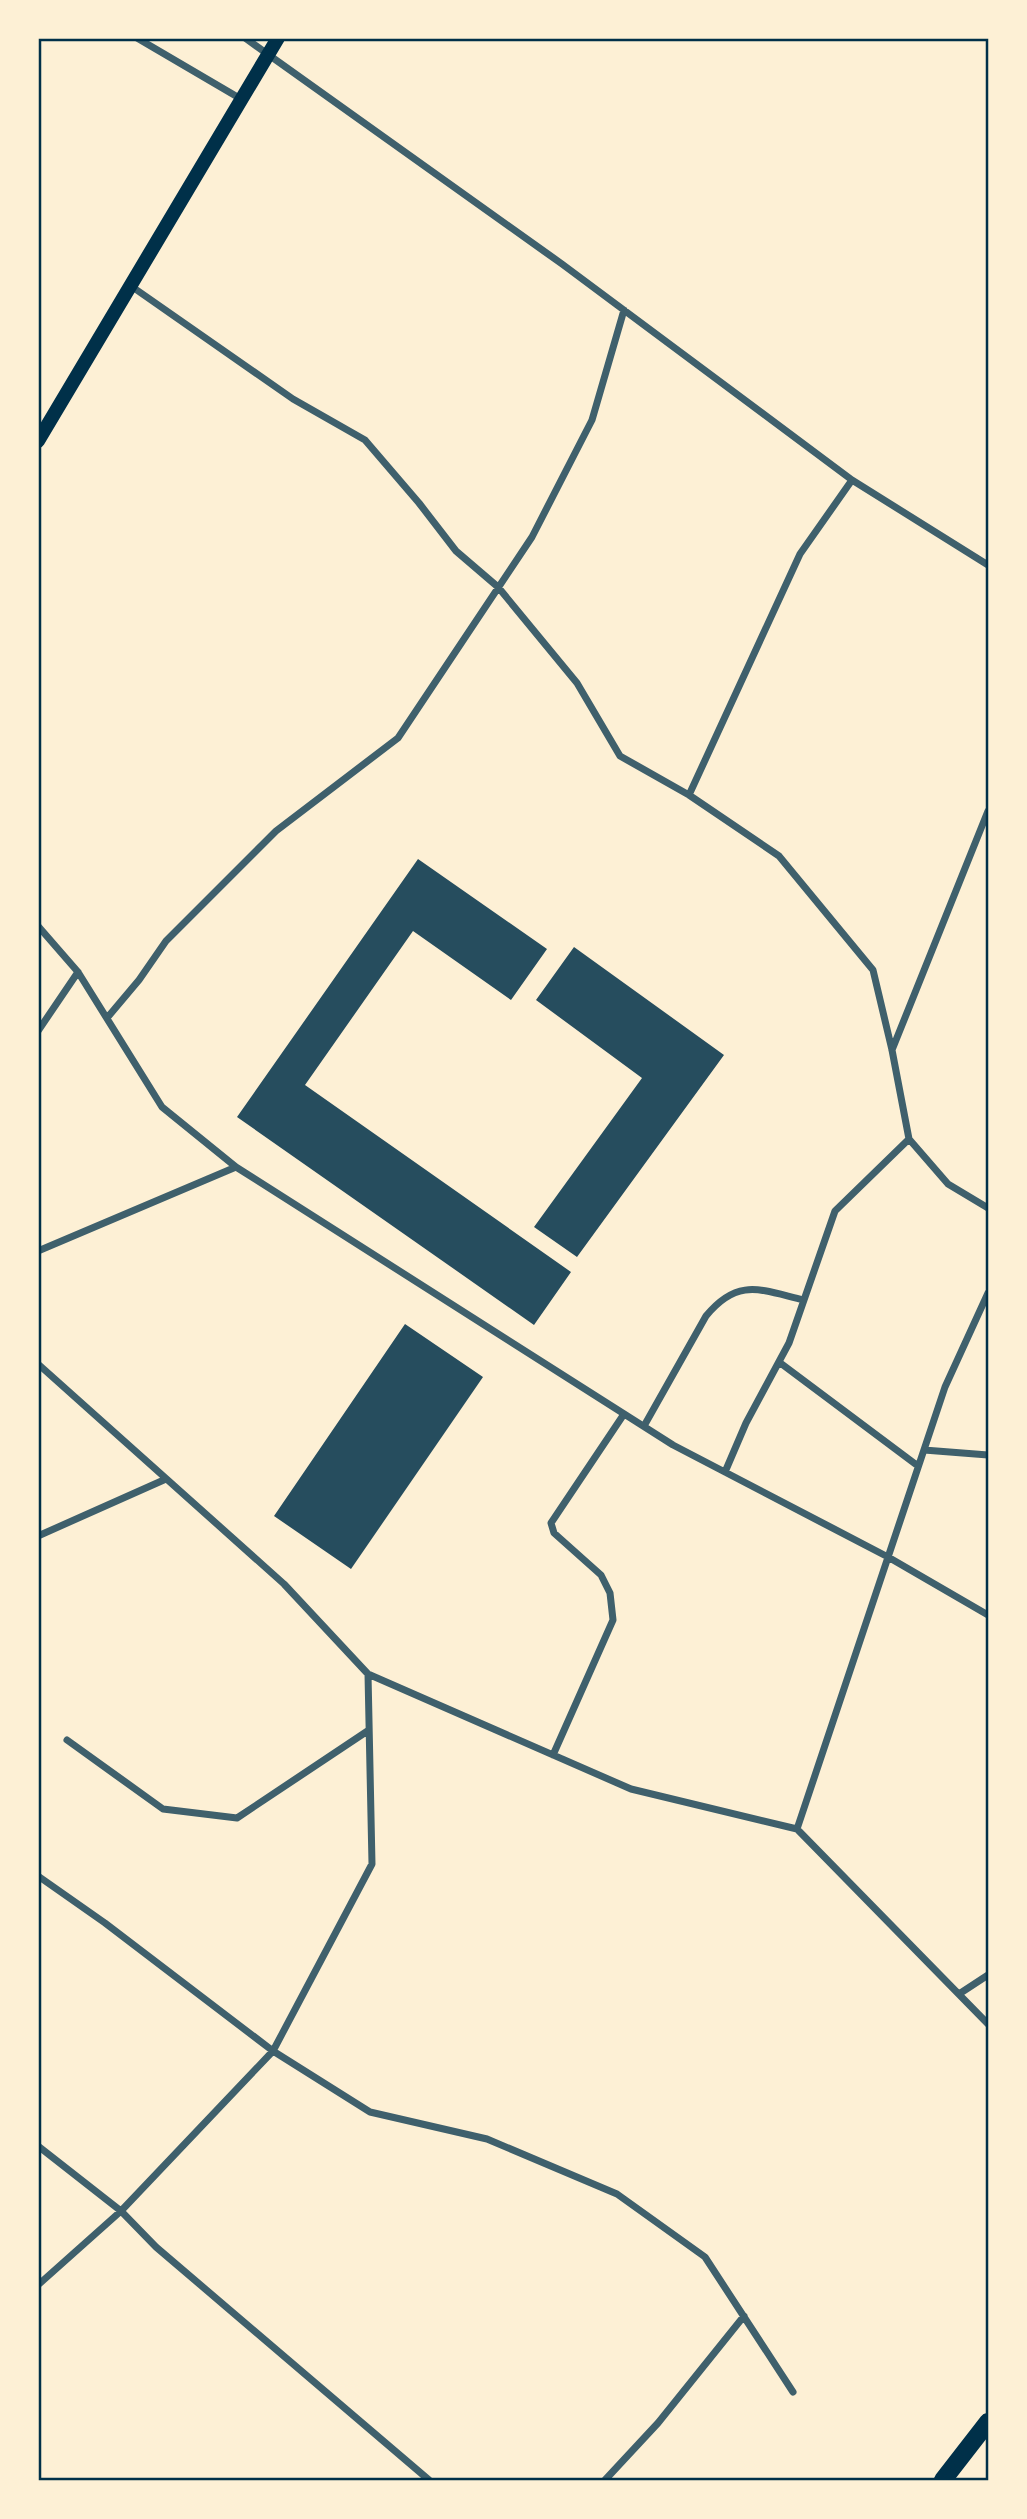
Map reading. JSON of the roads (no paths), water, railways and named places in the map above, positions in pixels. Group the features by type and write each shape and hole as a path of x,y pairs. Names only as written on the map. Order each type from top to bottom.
{"main road":[{"path":"38,441 278,38"},
{"path":"943,2480 985,2433"}],"street":[{"path":"136,38 242,100"},
{"path":"245,38 624,310 852,480 989,565"},
{"path":"131,286 293,399 365,440 456,551 498,587 577,683 620,756 689,795 779,856 873,970 892,1050 908,1139 948,1184 989,1208"},
{"path":"107,1018 139,980 166,941 276,831 398,738 531,537 592,420 624,310"},
{"path":"689,795 800,554 852,480"},
{"path":"892,1050 989,811"},
{"path":"38,926 78,972 162,1107 236,1167 673,1445 888,1557 989,1615"},
{"path":"38,1031 78,972"},
{"path":"725,1472 746,1423 789,1343 835,1211 908,1139"},
{"path":"38,1251 236,1167"},
{"path":"644,1426 706,1316 718,1301 734,1291 751,1287 804,1300"},
{"path":"797,1829 945,1387 989,1293"},
{"path":"779,1362 918,1466"},
{"path":"38,1364 284,1584 368,1674 631,1789 797,1829 989,2024"},
{"path":"553,1755 613,1620 610,1593 601,1575 554,1533 551,1522 624,1414"},
{"path":"924,1450 989,1455"},
{"path":"38,1536 166,1479"},
{"path":"38,2285 121,2211 273,2051 372,1864 368,1674"},
{"path":"67,1740 163,1809 237,1818 369,1730"},
{"path":"38,1876 105,1923 273,2051 370,2112 487,2139 617,2194 705,2257 793,2392"},
{"path":"959,1994 989,1975"},
{"path":"38,2146 121,2211 156,2247 429,2480"},
{"path":"605,2480 658,2423 744,2316"}]}
